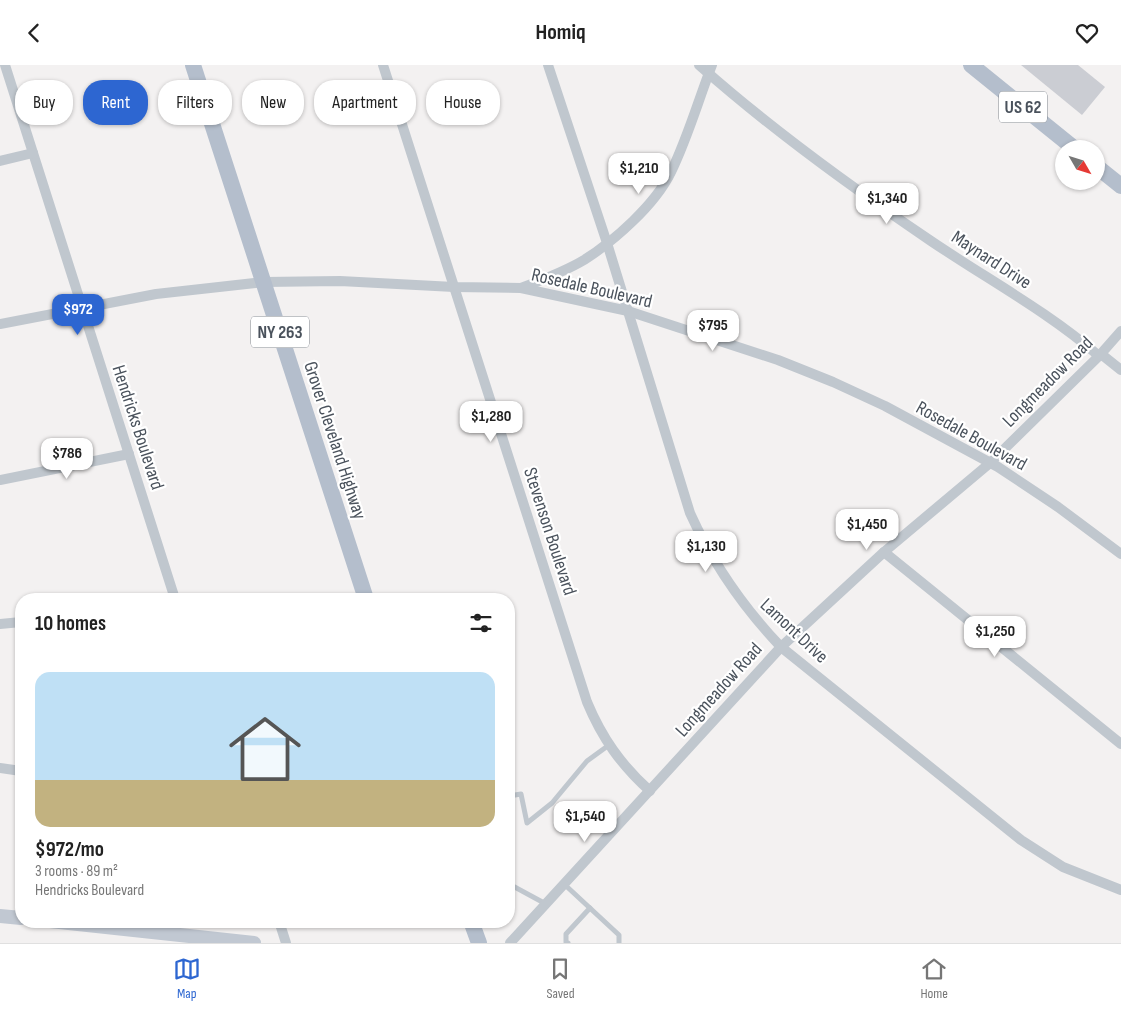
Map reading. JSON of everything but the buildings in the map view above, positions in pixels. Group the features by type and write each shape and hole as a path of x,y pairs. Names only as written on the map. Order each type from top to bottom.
{"main road":[{"name":"Grover Cleveland Highway","path":"193,65 364,593"},
{"name":"US 62","path":"971,65 1064,140"},
{"path":"1105,173 1121,186"},
{"path":"474,928 479,943"}],"street":[{"name":"Hendricks Boulevard","path":"5,65 173,593"},
{"name":"Stevenson Boulevard","path":"383,65 442,244 454,287 587,702 608,745 629,772 650,791"},
{"name":"Lamont Drive","path":"548,65 607,243 690,513 706,547 725,580 755,620 781,647 1021,840 1064,867 1121,890"},
{"name":"Maynard Drive","path":"699,65 710,69 788,137 838,175 930,240 1058,323 1121,370"},
{"path":"521,288 584,260 607,243 639,214 670,174 710,69"},
{"path":"0,161 33,153"},
{"name":"Rosedale Boulevard","path":"0,325 82,307 156,294 264,282 378,282 454,287 521,288 628,311 778,360 824,378 885,407 990,463 1058,507 1121,554"},
{"name":"Longmeadow Road","path":"510,943 781,647 884,552 990,463 1100,355 1121,331"},
{"path":"0,480 129,453"},
{"path":"884,552 1121,744"},
{"path":"0,624 15,623"},
{"path":"0,768 15,770"},
{"path":"0,916 15,917"},
{"path":"115,928 254,943"},
{"path":"281,928 286,943"}],"lane":[{"path":"515,795 521,794 527,823 552,803 587,761 608,745"},
{"path":"564,884 619,935 619,943"},
{"path":"515,887 546,904"},
{"path":"568,943 566,942 566,934 590,908"}]}
